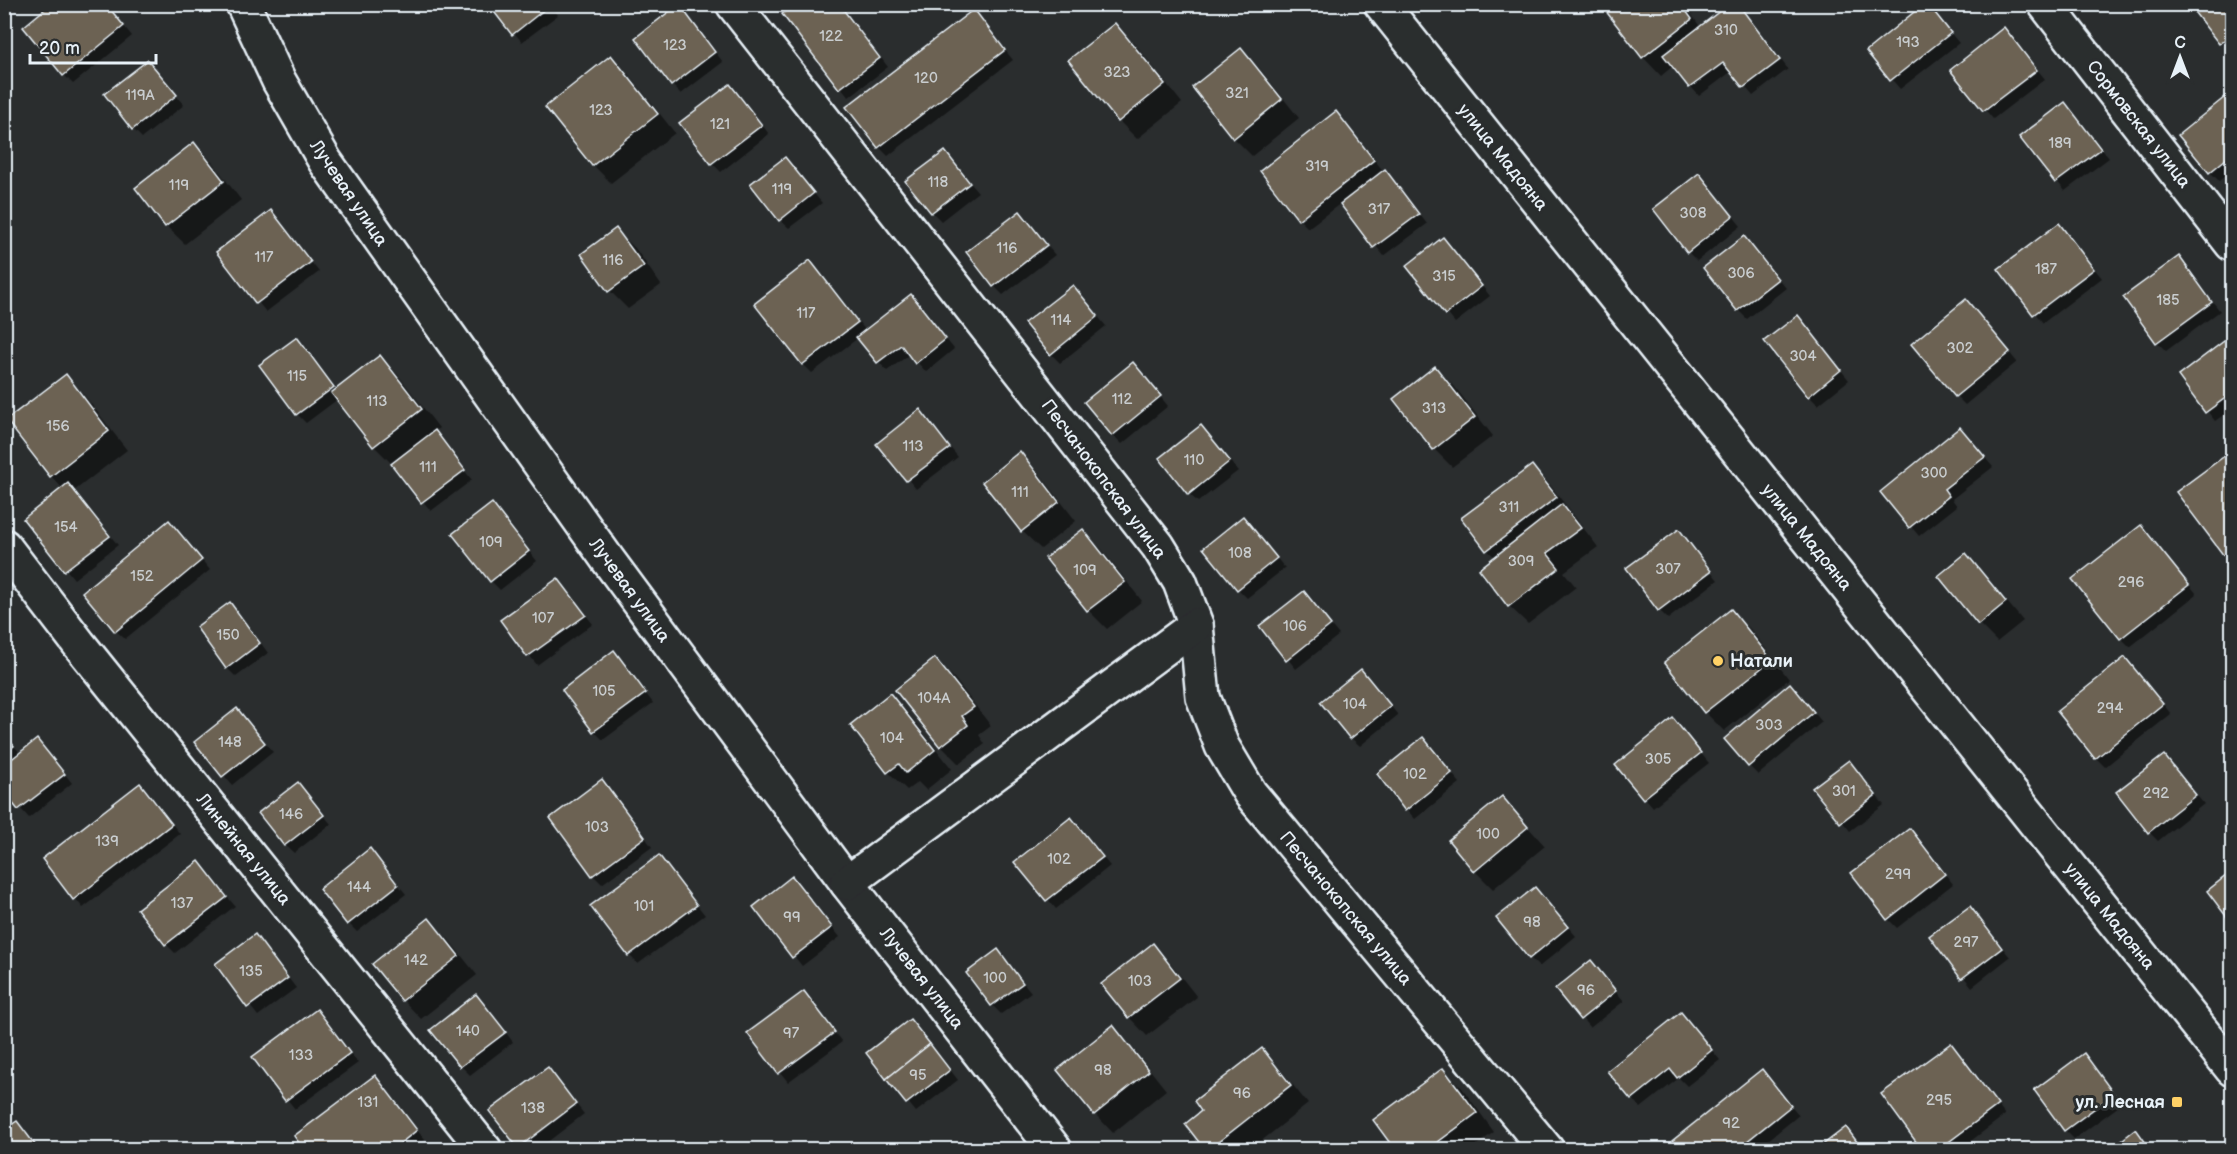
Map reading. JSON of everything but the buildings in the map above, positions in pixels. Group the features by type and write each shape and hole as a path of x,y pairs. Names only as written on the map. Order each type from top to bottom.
{"street":[{"name":"Лучевая улица","path":"243,4 279,81 325,161 608,560 847,883 1055,1149"},
{"name":"Песчанокопская улица","path":"733,4 1158,546 1180,582 1196,625 1203,697 1222,746 1250,793 1547,1149"},
{"name":"улица Мадояна","path":"1381,4 2232,1069"},
{"name":"Сормовская улица","path":"2045,4 2232,244"},
{"name":"Линейная улица","path":"4,546 485,1149"},
{"path":"847,883 1196,625"}],"place":[{"name":"Натали","path":"1718,661"},
{"name":"ул. Лесная","path":"2177,1102"}]}
